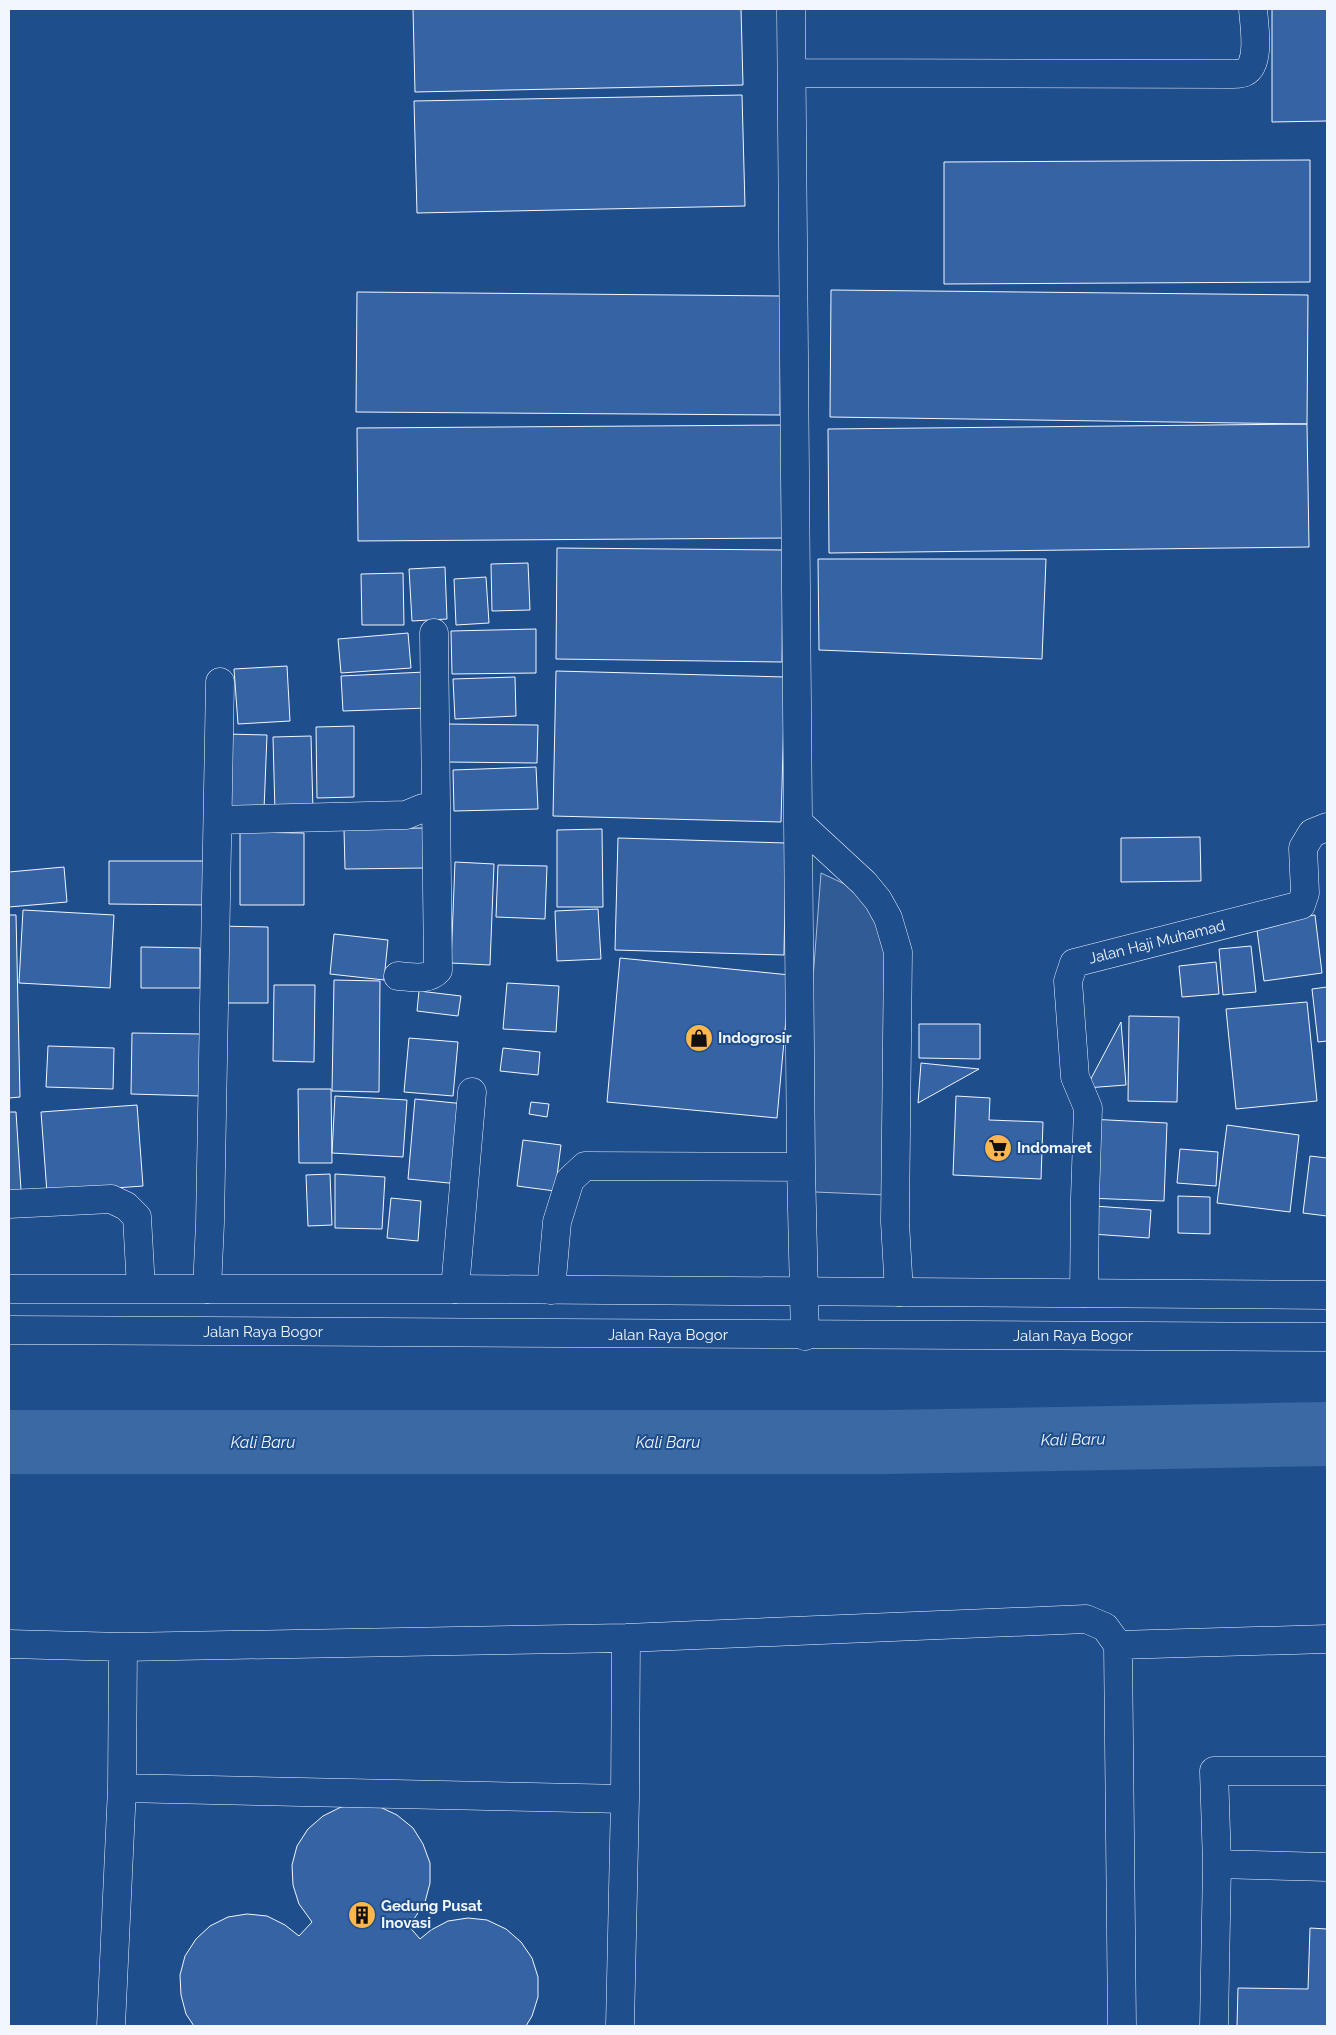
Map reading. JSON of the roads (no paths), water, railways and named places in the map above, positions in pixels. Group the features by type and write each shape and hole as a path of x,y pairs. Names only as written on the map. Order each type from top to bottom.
{"main road":[{"path":"791,9 798,822 805,1336"},
{"path":"792,73 1233,74 1245,72 1252,66 1254,58 1253,9"},
{"path":"398,976 423,978 433,976 438,970 434,633"},
{"path":"207,1289 220,682"},
{"path":"218,820 406,815 423,808 436,806"},
{"path":"798,822 864,883 878,900 888,918 898,952 895,1222 899,1292"},
{"name":"Jalan Haji Muhamad","path":"1084,1293 1088,1108 1075,1077 1068,981 1074,963 1301,905 1305,893 1303,848 1312,834 1327,827"},
{"path":"456,1289 472,1092"},
{"path":"551,1290 557,1222 570,1180 585,1166 802,1167"},
{"path":"9,1204 111,1199 126,1206 137,1217 141,1288"},
{"path":"9,1288 1327,1295"},
{"name":"Jalan Raya Bogor","path":"9,1330 805,1336 1327,1337"},
{"path":"9,1644 123,1647 626,1638 1086,1619 1104,1627 1118,1645 1122,2026"},
{"path":"620,2026 626,1638"},
{"path":"1118,1645 1327,1639"},
{"path":"111,2026 122,1788 123,1647"},
{"path":"1214,2026 1217,1864 1214,1770 1327,1771"},
{"path":"122,1788 625,1798"},
{"path":"1217,1864 1327,1867"}],"waterway":[{"name":"Kali Baru","path":"9,1442 888,1442 1327,1434"}],"place":[{"name":"Indogrosir","path":"699,1038"},
{"name":"Indomaret","path":"998,1148"},
{"name":"Gedung Pusat Inovasi","path":"362,1915"}]}
